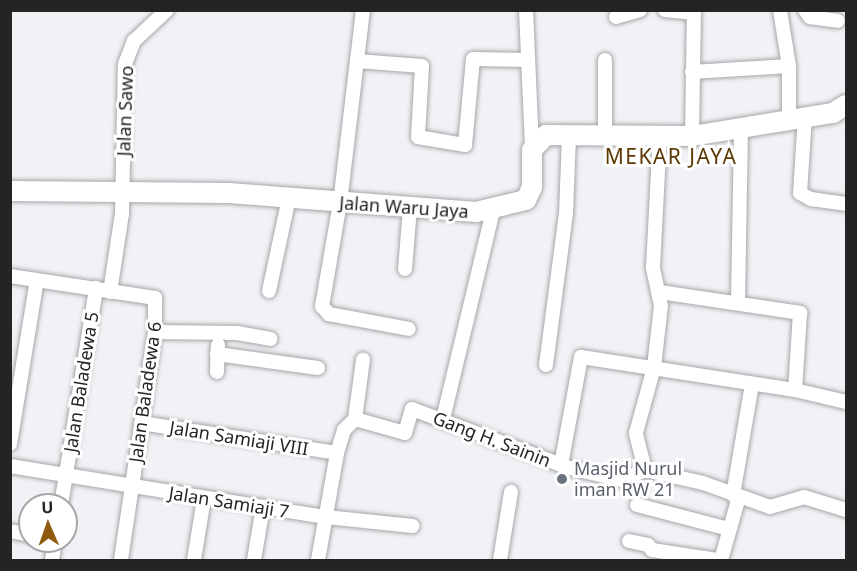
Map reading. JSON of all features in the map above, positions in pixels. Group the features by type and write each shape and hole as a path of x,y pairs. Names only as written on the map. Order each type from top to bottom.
{"street":[{"name":"Jalan Sawo","path":"110,292 122,214 125,64 134,41 167,10"},
{"path":"363,10 340,203 324,311 409,329"},
{"path":"526,10 526,60 532,150"},
{"path":"616,17 640,10"},
{"path":"665,10 694,12 692,136"},
{"path":"780,10 797,117 800,193 811,199 846,204"},
{"path":"805,10 810,17 838,21"},
{"path":"357,61 422,66 418,137 465,145 473,59 526,60"},
{"path":"605,60 605,135"},
{"path":"692,72 789,66"},
{"path":"532,150 546,135 692,136 741,129 797,117 833,113 846,105"},
{"path":"738,301 741,129"},
{"path":"546,365 566,214 569,135"},
{"path":"660,135 653,267 660,292 654,367 636,433 645,470 703,483 770,507 804,497 846,510"},
{"name":"Jalan Waru Jaya","path":"10,191 121,191 289,198 410,208 494,210 518,204 530,195 532,150"},
{"path":"270,291 289,198"},
{"path":"405,269 410,208"},
{"path":"442,419 494,210"},
{"path":"10,276 110,292"},
{"path":"10,444 37,280"},
{"name":"Jalan Baladewa 5","path":"63,493 96,288"},
{"name":"Jalan Baladewa 6","path":"110,292 155,298 155,332 121,561"},
{"path":"660,292 738,301 800,313 795,390"},
{"path":"155,332 219,334 270,339"},
{"path":"217,372 219,334"},
{"path":"217,354 318,368"},
{"path":"561,465 579,358 654,367 795,390 846,402"},
{"path":"318,561 337,453 344,430 355,419 363,360"},
{"path":"629,541 648,545 652,550 719,561 736,496 752,384"},
{"name":"Gang H. Sainin","path":"355,419 405,433 412,409 561,465 622,480 645,470"},
{"name":"Jalan Samiaji VIII","path":"141,423 337,453"},
{"name":"Jalan Samiaji 7","path":"10,466 326,518 413,526"},
{"path":"500,561 511,492"},
{"path":"194,561 204,498"},
{"path":"637,505 729,529"},
{"path":"254,561 263,507"}],"place":[{"name":"Masjid Nurul iman RW 21","path":"562,479"}],"district":[{"name":"MEKAR JAYA","path":"671,156"}]}
